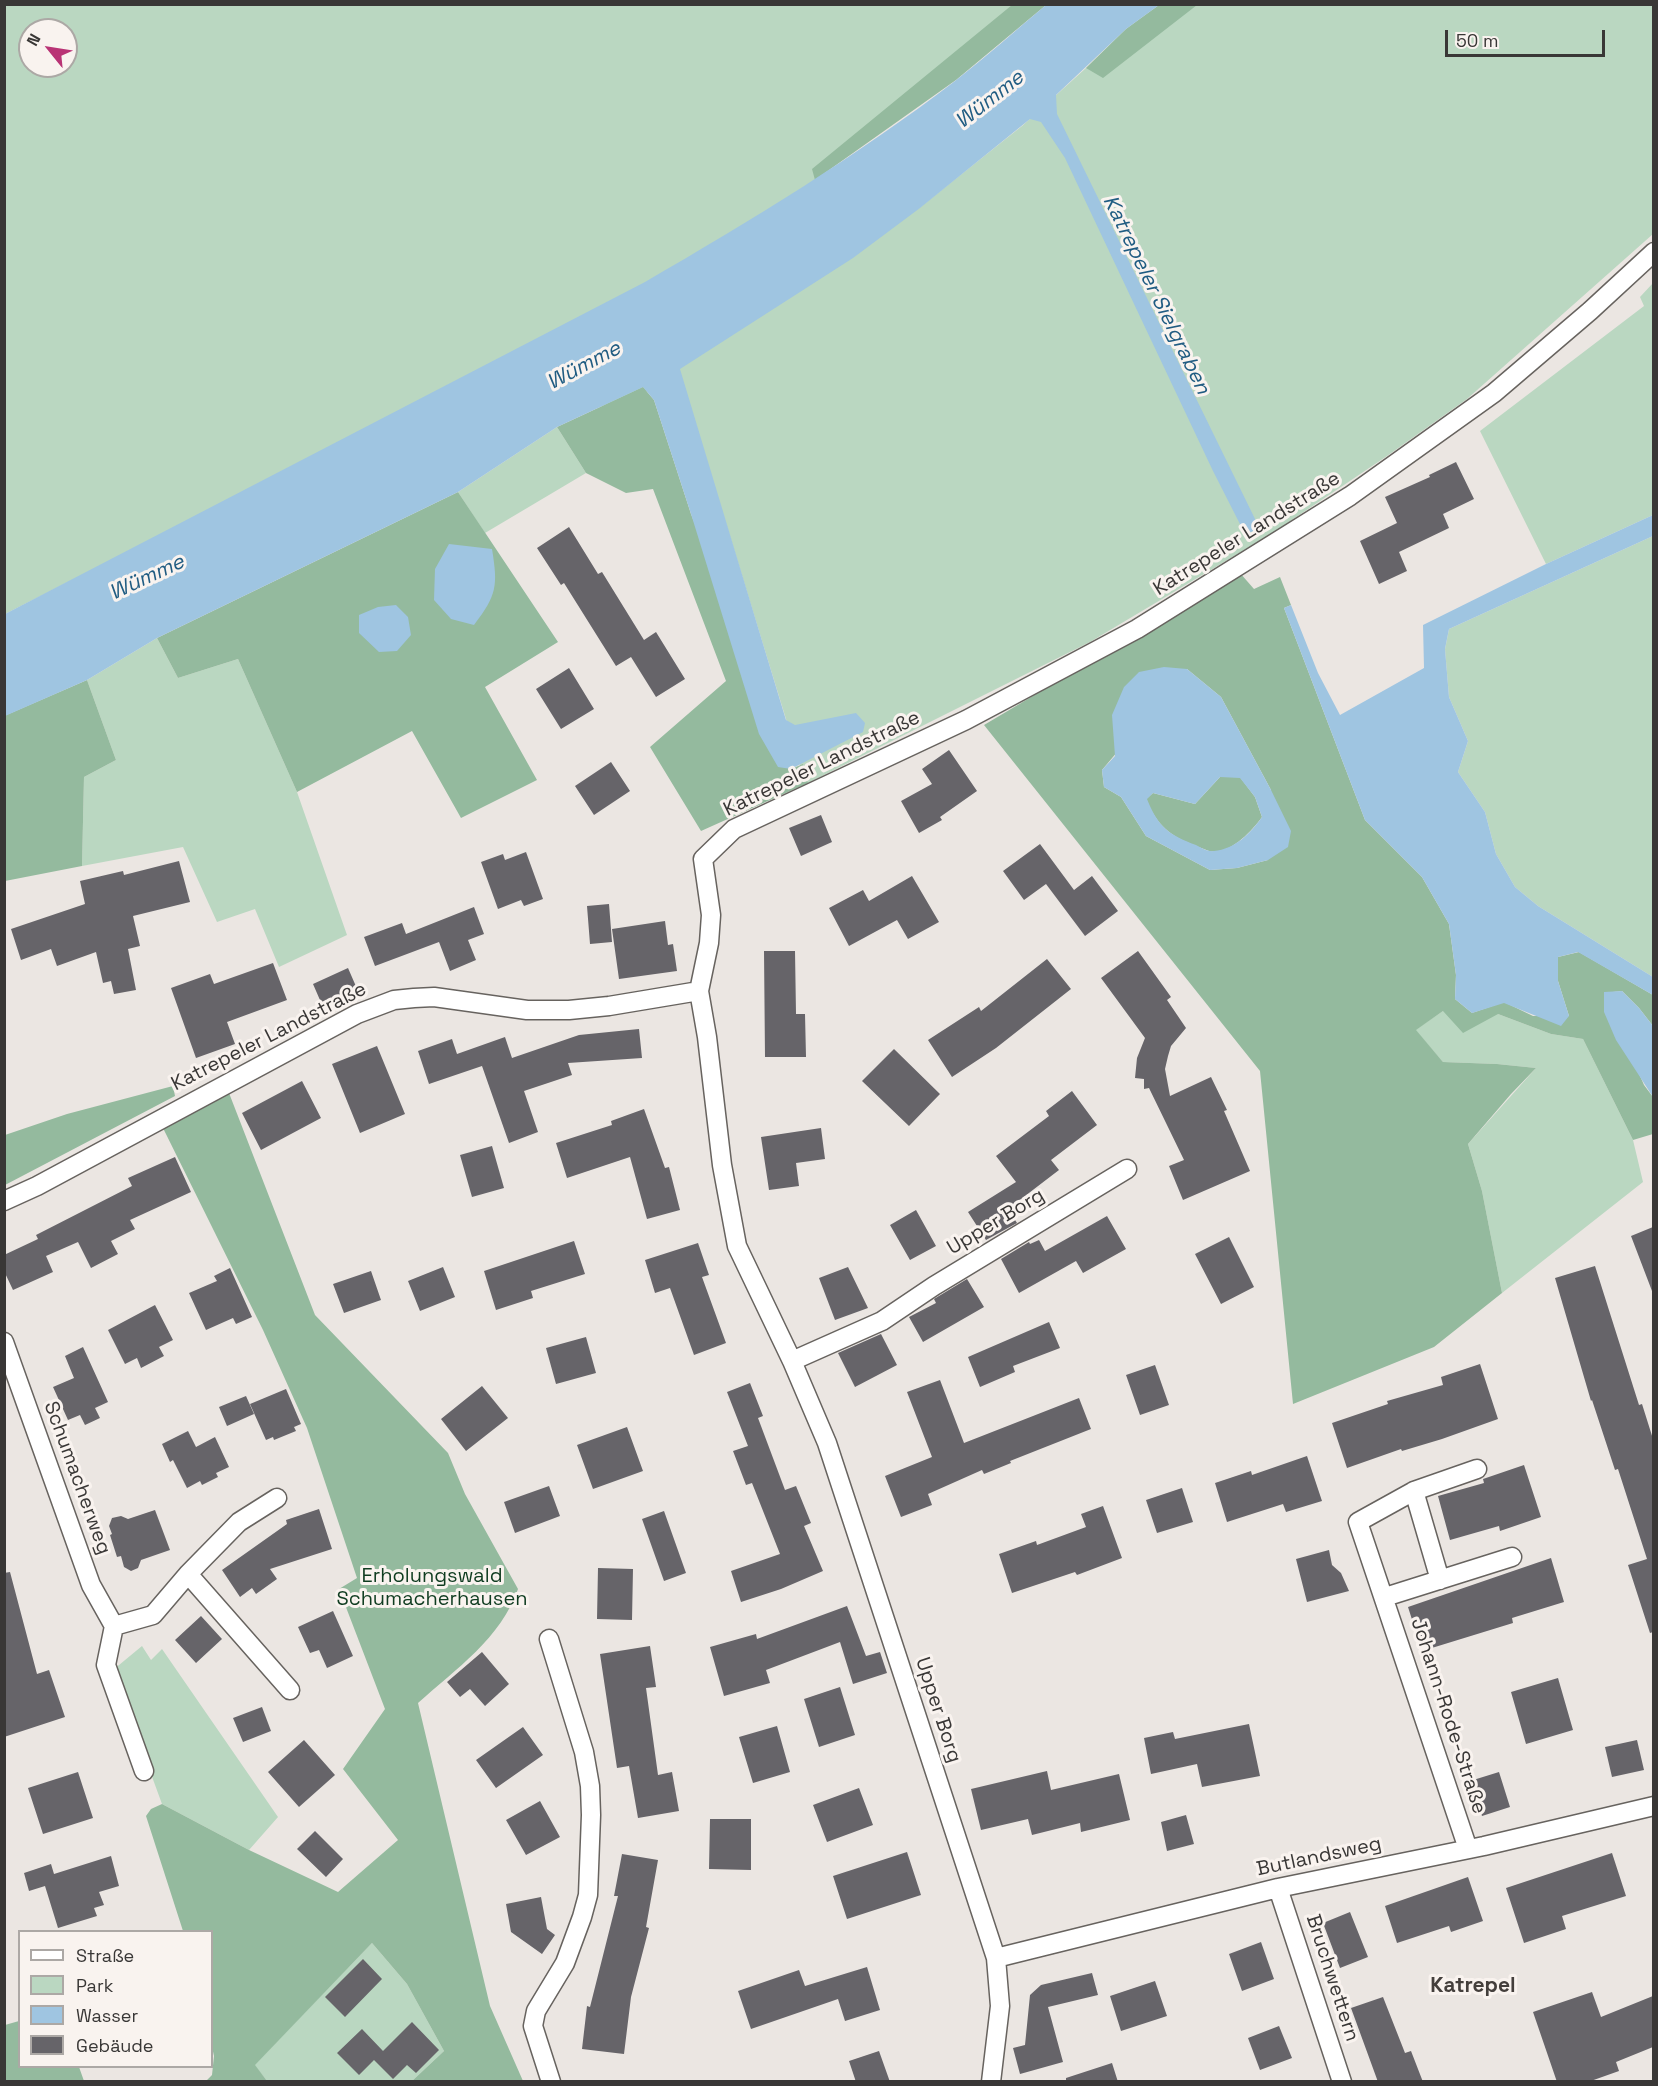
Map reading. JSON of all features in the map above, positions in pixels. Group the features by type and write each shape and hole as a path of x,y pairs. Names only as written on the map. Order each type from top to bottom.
{"street":[{"name":"Katrepeler Landstraße","path":"4,1201 37,1186 357,1014 394,1000 434,997 527,1010 569,1010 609,1006 699,991 710,943 711,915 703,859 734,829 966,720 1147,623 1350,496 1494,393 1636,270 1653,252"},
{"name":"Upper Borg","path":"699,991 707,1037 722,1165 737,1246 792,1361 827,1443 996,1958 1000,2006 991,2082"},
{"name":"Upper Borg","path":"792,1361 882,1321 934,1286 1127,1169"},
{"name":"Schumacherweg","path":"4,1342 91,1585 114,1626"},
{"name":"Johann-Rode-Straße","path":"1468,1849 1358,1522 1414,1491 1477,1469"},
{"path":"1414,1491 1440,1580"},
{"path":"144,1771 106,1665 114,1626 153,1615 188,1574 239,1522 277,1498"},
{"path":"1385,1597 1512,1557"},
{"path":"188,1574 290,1690"},
{"path":"549,1639 584,1752 590,1786 591,1815 588,1895 582,1917 565,1963 536,2011 533,2026 551,2082"},
{"name":"Butlandsweg","path":"996,1958 1278,1888 1468,1849 1653,1806"},
{"name":"Bruchwettern","path":"1278,1888 1342,2082"}],"green space":[{"path":"5,5 1046,5 815,180 741,227 919,208 1022,126 1126,29 1159,5 1653,5 1653,234 1467,399 1271,534 1090,642 808,783 804,767 801,768 682,380 76,578 5,614"},
{"path":"1012,5 1046,5 956,80 815,180 812,169"},
{"path":"1159,5 1197,5 1103,78 1086,68 1126,29"},
{"path":"1653,283 1653,515 1546,564 1480,431 1644,306 1640,297"},
{"path":"643,387 654,400 691,514 791,769 803,764 808,783 701,831 650,747 726,681 653,489 626,493 586,473 557,427"},
{"path":"557,427 586,473 485,533 458,492"},
{"path":"458,492 558,642 485,687 537,780 461,818 412,731 297,792 238,659 178,678 157,638"},
{"path":"1653,536 1653,977 1538,906 1515,887 1496,854 1485,812 1458,772 1468,741 1449,697 1445,649 1449,629"},
{"path":"1240,573 1254,589 1280,577 1291,605 1284,608 1365,820 1422,877 1449,924 1456,975 1455,999 1472,1013 1504,1002 1533,1016 1569,1016 1558,981 1558,957 1579,952 1653,995 1653,1026 1622,991 1604,993 1644,1085 1653,1097 1653,1134 1633,1140 1583,1039 1551,1034 1498,1014 1463,1033 1443,1011 1416,1030 1443,1062 1536,1068 1468,1144 1482,1191 1502,1293 1434,1347 1293,1404 1260,1071 984,725","holes":["1187,669 1221,697 1271,790 1268,860 1237,868 1210,870 1146,836 1121,797 1104,787 1102,770"]},
{"path":"157,638 178,678 238,659 297,792 347,935 279,967 255,909 217,922 183,847 82,866 84,777 116,760 87,680"},
{"path":"87,680 116,760 84,777 82,866 5,881 4,716"},
{"path":"1220,777 1240,777 1255,797 1262,817 1246,835 1224,850 1209,851 1175,836 1158,821 1146,799 1153,793 1195,804"},
{"path":"1443,1011 1498,1014 1551,1034 1583,1039 1633,1140 1643,1182 1502,1293 1482,1191 1468,1144 1536,1068 1443,1062 1415,1030"},
{"path":"173,1086 175,1096 5,1185 5,1135 67,1114"},
{"name":"Erholungswald Schumacherhausen","path":"229,1093 315,1315 448,1453 465,1494 518,1589 501,1623 489,1638 418,1703 490,2006 523,2081 412,2081 444,2051 407,1984 372,1943 255,2065 267,2081 206,2081 212,2075 214,2056 213,1930 183,1930 146,1816 151,1809 162,1804 249,1850 338,1892 398,1840 343,1769 385,1709 339,1589 357,1578 307,1428 263,1330 162,1126"},
{"path":"142,1646 151,1660 162,1649 278,1817 249,1850 162,1804 113,1670"},
{"path":"372,1943 407,1984 444,2051 412,2081 267,2081 254,2065"},
{"path":"18,2021 18,2068 79,2068 84,2081 5,2081 5,2025"}],"water":[{"name":"Wümme","path":"1046,5 1159,5 1126,29 1056,95 1057,114 1256,521 1256,530 1249,533 1243,530 1065,158 1041,122 1030,119 920,208 853,258 680,369 786,720 795,725 856,713 865,723 863,732 791,769 778,767 759,734 654,400 643,387 557,427 458,492 157,638 87,680 5,716 5,614 645,282 685,259 803,186 918,109 990,53"},
{"path":"1653,515 1653,536 1449,629 1445,649 1449,697 1468,741 1458,772 1485,812 1496,854 1515,887 1538,906 1653,977 1653,995 1578,952 1558,957 1558,981 1569,1016 1561,1026 1504,1003 1472,1013 1455,999 1456,975 1449,924 1422,877 1365,820 1284,608 1291,605 1318,673 1340,715 1424,668 1423,625 1546,564"},
{"path":"449,544 492,549 495,572 494,590 487,606 474,625 451,619 434,600 435,569"},
{"path":"396,605 408,617 411,635 397,651 379,652 359,633 359,615 378,607"},
{"path":"1164,667 1187,669 1221,697 1291,831 1288,847 1268,860 1237,868 1210,870 1146,836 1121,797 1104,787 1102,770 1115,756 1112,715 1124,687 1139,672","holes":["1220,777 1240,778 1255,797 1262,817 1241,840 1222,850 1207,850 1178,838 1160,823 1147,799 1153,793 1195,804"]},
{"path":"1622,991 1653,1026 1653,1097 1616,1040 1604,1012 1604,992"}],"building":[{"path":"1456,462 1474,499 1443,514 1449,528 1399,552 1407,571 1379,584 1360,541 1397,523 1385,497 1430,477 1429,475"},
{"path":"569,527 598,574 602,572 644,640 656,632 685,679 656,697 631,657 616,666 564,583 561,585 537,548"},
{"path":"569,668 594,709 561,729 536,689"},
{"path":"949,750 977,791 940,817 942,820 919,833 901,801 932,784 922,769"},
{"path":"611,762 630,791 594,815 575,786"},
{"path":"821,815 832,842 801,856 789,828"},
{"path":"1040,844 1074,890 1092,876 1118,911 1085,936 1046,884 1024,900 1003,871"},
{"path":"526,852 543,899 524,906 521,900 498,909 481,862 503,854 505,860"},
{"path":"179,861 190,902 133,916 140,946 128,949 136,990 114,994 111,981 103,983 96,952 57,966 51,949 21,960 11,929 85,904 80,881 123,871 124,875"},
{"path":"912,876 939,922 908,939 897,920 849,946 829,908 863,890 869,901"},
{"path":"609,904 612,942 590,944 587,906"},
{"path":"474,907 484,934 468,940 476,960 450,971 439,942 375,966 364,937 402,923 406,934"},
{"path":"665,921 668,945 673,944 677,971 619,979 612,929"},
{"path":"764,951 795,951 796,1014 805,1014 806,1057 765,1057"},
{"path":"1138,951 1171,997 1167,1000 1186,1028 1171,1046 1168,1056 1165,1069 1170,1096 1211,1077 1227,1110 1224,1111 1250,1171 1183,1200 1169,1166 1184,1160 1149,1088 1144,1089 1144,1079 1135,1078 1137,1058 1145,1038 1101,978"},
{"path":"1047,959 1071,989 996,1048 952,1077 928,1040 979,1007 981,1011"},
{"path":"273,963 287,1000 227,1022 235,1044 196,1058 171,988 210,974 214,984"},
{"path":"348,968 358,991 323,1007 313,984"},
{"path":"639,1029 642,1058 568,1063 572,1075 524,1091 538,1132 509,1143 482,1066 429,1084 418,1051 452,1039 457,1054 505,1037 512,1058 579,1035"},
{"path":"377,1046 405,1114 360,1133 332,1064"},
{"path":"894,1049 940,1094 909,1126 862,1081"},
{"path":"302,1081 321,1118 261,1150 242,1113"},
{"path":"1072,1091 1097,1125 1051,1160 1059,1170 1008,1209 1017,1223 986,1240 968,1212 1016,1182 996,1156 1049,1116 1046,1111"},
{"path":"644,1109 665,1168 669,1167 680,1210 647,1219 630,1157 567,1178 556,1143 612,1125 611,1121"},
{"path":"821,1128 825,1159 796,1163 799,1186 769,1190 761,1137"},
{"path":"492,1146 504,1188 472,1197 460,1155"},
{"path":"175,1157 191,1192 130,1220 135,1229 111,1241 118,1254 91,1268 78,1242 46,1256 53,1272 13,1290 4,1271 4,1255 38,1239 36,1235 132,1186 128,1178"},
{"path":"916,1210 936,1246 910,1260 890,1225"},
{"path":"1107,1216 1126,1249 1083,1273 1076,1261 1019,1293 1001,1259 1029,1242 1030,1244 1039,1240 1045,1251"},
{"path":"1653,1227 1653,1291 1652,1291 1631,1236"},
{"path":"1229,1237 1254,1287 1221,1304 1195,1254"},
{"path":"574,1241 585,1274 531,1291 533,1298 496,1310 484,1271"},
{"path":"698,1243 709,1275 702,1277 726,1343 694,1355 670,1288 655,1293 645,1260"},
{"path":"1595,1266 1639,1405 1642,1404 1653,1439 1653,1632 1650,1633 1628,1565 1647,1559 1618,1469 1615,1470 1591,1401 1555,1278"},
{"path":"443,1267 455,1297 420,1311 408,1281"},
{"path":"848,1267 868,1308 835,1320 819,1278"},
{"path":"230,1268 252,1317 236,1324 233,1318 206,1330 189,1293 217,1281 214,1276"},
{"path":"371,1271 381,1300 344,1313 333,1284"},
{"path":"967,1279 984,1307 923,1342 909,1317 936,1303 934,1299"},
{"path":"155,1305 173,1340 159,1347 164,1356 141,1368 137,1358 125,1364 108,1330"},
{"path":"1049,1322 1060,1348 1013,1366 1015,1372 980,1387 968,1357"},
{"path":"881,1334 897,1365 855,1387 838,1353"},
{"path":"586,1337 596,1373 556,1384 546,1348"},
{"path":"83,1347 108,1402 95,1408 100,1418 85,1425 80,1415 68,1420 53,1387 74,1378 65,1356"},
{"path":"1480,1364 1498,1419 1347,1468 1332,1423 1388,1404 1387,1401 1443,1385 1441,1377"},
{"path":"1155,1365 1169,1405 1140,1415 1126,1375"},
{"path":"940,1380 964,1443 1079,1398 1091,1429 1010,1461 1011,1463 984,1474 982,1470 928,1494 932,1505 901,1517 885,1476 932,1457 907,1392"},
{"path":"750,1383 763,1416 758,1418 785,1490 796,1486 811,1523 804,1526 823,1571 781,1589 741,1602 731,1571 780,1554 752,1483 746,1485 733,1451 748,1446 727,1392"},
{"path":"482,1386 508,1418 466,1451 441,1419"},
{"path":"286,1389 301,1424 294,1427 296,1431 274,1440 273,1437 266,1440 250,1404"},
{"path":"246,1396 254,1414 227,1426 219,1407"},
{"path":"627,1427 643,1471 593,1489 577,1445"},
{"path":"188,1431 196,1447 215,1437 229,1467 216,1473 218,1477 202,1485 200,1481 187,1488 173,1460 170,1462 162,1444"},
{"path":"1307,1456 1322,1501 1286,1512 1283,1504 1227,1522 1215,1483 1251,1471 1252,1475"},
{"path":"1524,1465 1541,1517 1500,1531 1499,1526 1450,1540 1438,1496 1484,1483 1483,1479"},
{"path":"549,1486 560,1516 515,1533 504,1502"},
{"path":"1182,1488 1193,1522 1157,1533 1146,1500"},
{"path":"1103,1506 1122,1558 1077,1575 1075,1572 1012,1593 999,1554 1036,1541 1037,1545 1086,1527 1081,1514"},
{"path":"319,1509 332,1549 270,1569 277,1579 256,1594 252,1588 240,1597 222,1570 287,1524 286,1520"},
{"path":"155,1510 170,1550 141,1560 138,1568 131,1571 124,1567 121,1556 117,1557 110,1535 112,1534 109,1526 112,1518 121,1516 128,1519"},
{"path":"664,1511 686,1573 664,1581 642,1519"},
{"path":"1329,1550 1332,1565 1341,1573 1349,1591 1307,1602 1296,1559"},
{"path":"1551,1558 1564,1602 1512,1618 1513,1623 1422,1651 1408,1607"},
{"path":"598,1568 633,1569 632,1620 597,1619"},
{"path":"10,1572 37,1674 49,1670 65,1717 4,1737 4,1573"},
{"path":"847,1606 866,1656 880,1652 887,1673 853,1684 840,1642 766,1670 770,1683 724,1696 710,1647 756,1634 757,1639"},
{"path":"333,1611 353,1656 327,1668 319,1650 310,1653 298,1627"},
{"path":"201,1616 222,1639 196,1663 175,1640"},
{"path":"650,1646 656,1687 646,1688 658,1775 672,1772 679,1811 638,1818 629,1766 617,1768 600,1654"},
{"path":"482,1652 509,1684 485,1706 470,1689 460,1697 447,1682"},
{"path":"1558,1678 1573,1730 1526,1744 1511,1692"},
{"path":"840,1687 855,1735 819,1747 804,1699"},
{"path":"262,1707 271,1731 243,1742 233,1718"},
{"path":"1249,1724 1260,1776 1202,1787 1197,1764 1151,1774 1144,1738 1173,1732 1175,1739"},
{"path":"777,1726 790,1772 753,1783 739,1737"},
{"path":"523,1727 543,1755 496,1788 476,1760"},
{"path":"304,1740 335,1775 299,1807 268,1772"},
{"path":"1637,1740 1644,1770 1612,1777 1605,1747"},
{"path":"1047,1771 1051,1790 1119,1774 1130,1820 1081,1832 1080,1823 1032,1835 1028,1819 981,1830 971,1789"},
{"path":"78,1772 93,1818 43,1834 28,1788"},
{"path":"1499,1772 1510,1807 1482,1816 1470,1781"},
{"path":"859,1788 873,1825 827,1842 813,1805"},
{"path":"540,1801 560,1837 526,1855 506,1820"},
{"path":"1186,1815 1194,1844 1167,1851 1161,1822"},
{"path":"710,1819 751,1819 751,1870 709,1869"},
{"path":"315,1831 343,1859 326,1877 297,1849"},
{"path":"907,1852 921,1895 847,1919 833,1876"},
{"path":"1612,1853 1626,1896 1562,1916 1566,1929 1524,1943 1506,1888"},
{"path":"622,1854 658,1860 646,1927 649,1928 631,1997 624,2054 582,2049 587,2006 590,2007 618,1896 614,1896"},
{"path":"111,1856 119,1886 99,1892 104,1905 94,1908 97,1916 58,1928 45,1886 29,1891 24,1873 51,1864 54,1874"},
{"path":"1468,1877 1483,1921 1451,1932 1449,1926 1397,1943 1385,1906"},
{"path":"541,1897 547,1929 555,1935 542,1954 511,1932 506,1904"},
{"path":"1350,1912 1368,1957 1340,1968 1323,1923"},
{"path":"1261,1942 1274,1979 1242,1991 1229,1954"},
{"path":"363,1959 382,1979 345,2017 325,1997"},
{"path":"867,1967 880,2010 845,2021 838,1999 751,2029 738,1991 799,1970 805,1986"},
{"path":"1092,1973 1098,1995 1048,2007 1063,2062 1020,2074 1013,2048 1025,2045 1030,1995 1041,1985"},
{"path":"1155,1981 1167,2016 1121,2031 1110,1996"},
{"path":"1592,1992 1601,2017 1653,1996 1653,2047 1616,2062 1619,2071 1588,2082 1557,2082 1533,2012"},
{"path":"1383,1997 1405,2053 1411,2051 1423,2082 1378,2082 1351,2008"},
{"path":"412,2022 439,2050 416,2073 407,2065 393,2079 374,2060 359,2075 337,2053 362,2029 383,2051"},
{"path":"1279,2026 1292,2058 1260,2070 1248,2038"},
{"path":"879,2051 890,2082 856,2082 849,2061"},
{"path":"1112,2063 1118,2082 1066,2082 1066,2078"}],"district":[{"name":"Katrepel","path":"1473,1986"}],"water label":[{"name":"Katrepeler Sielgraben","path":"1156,295"}]}
